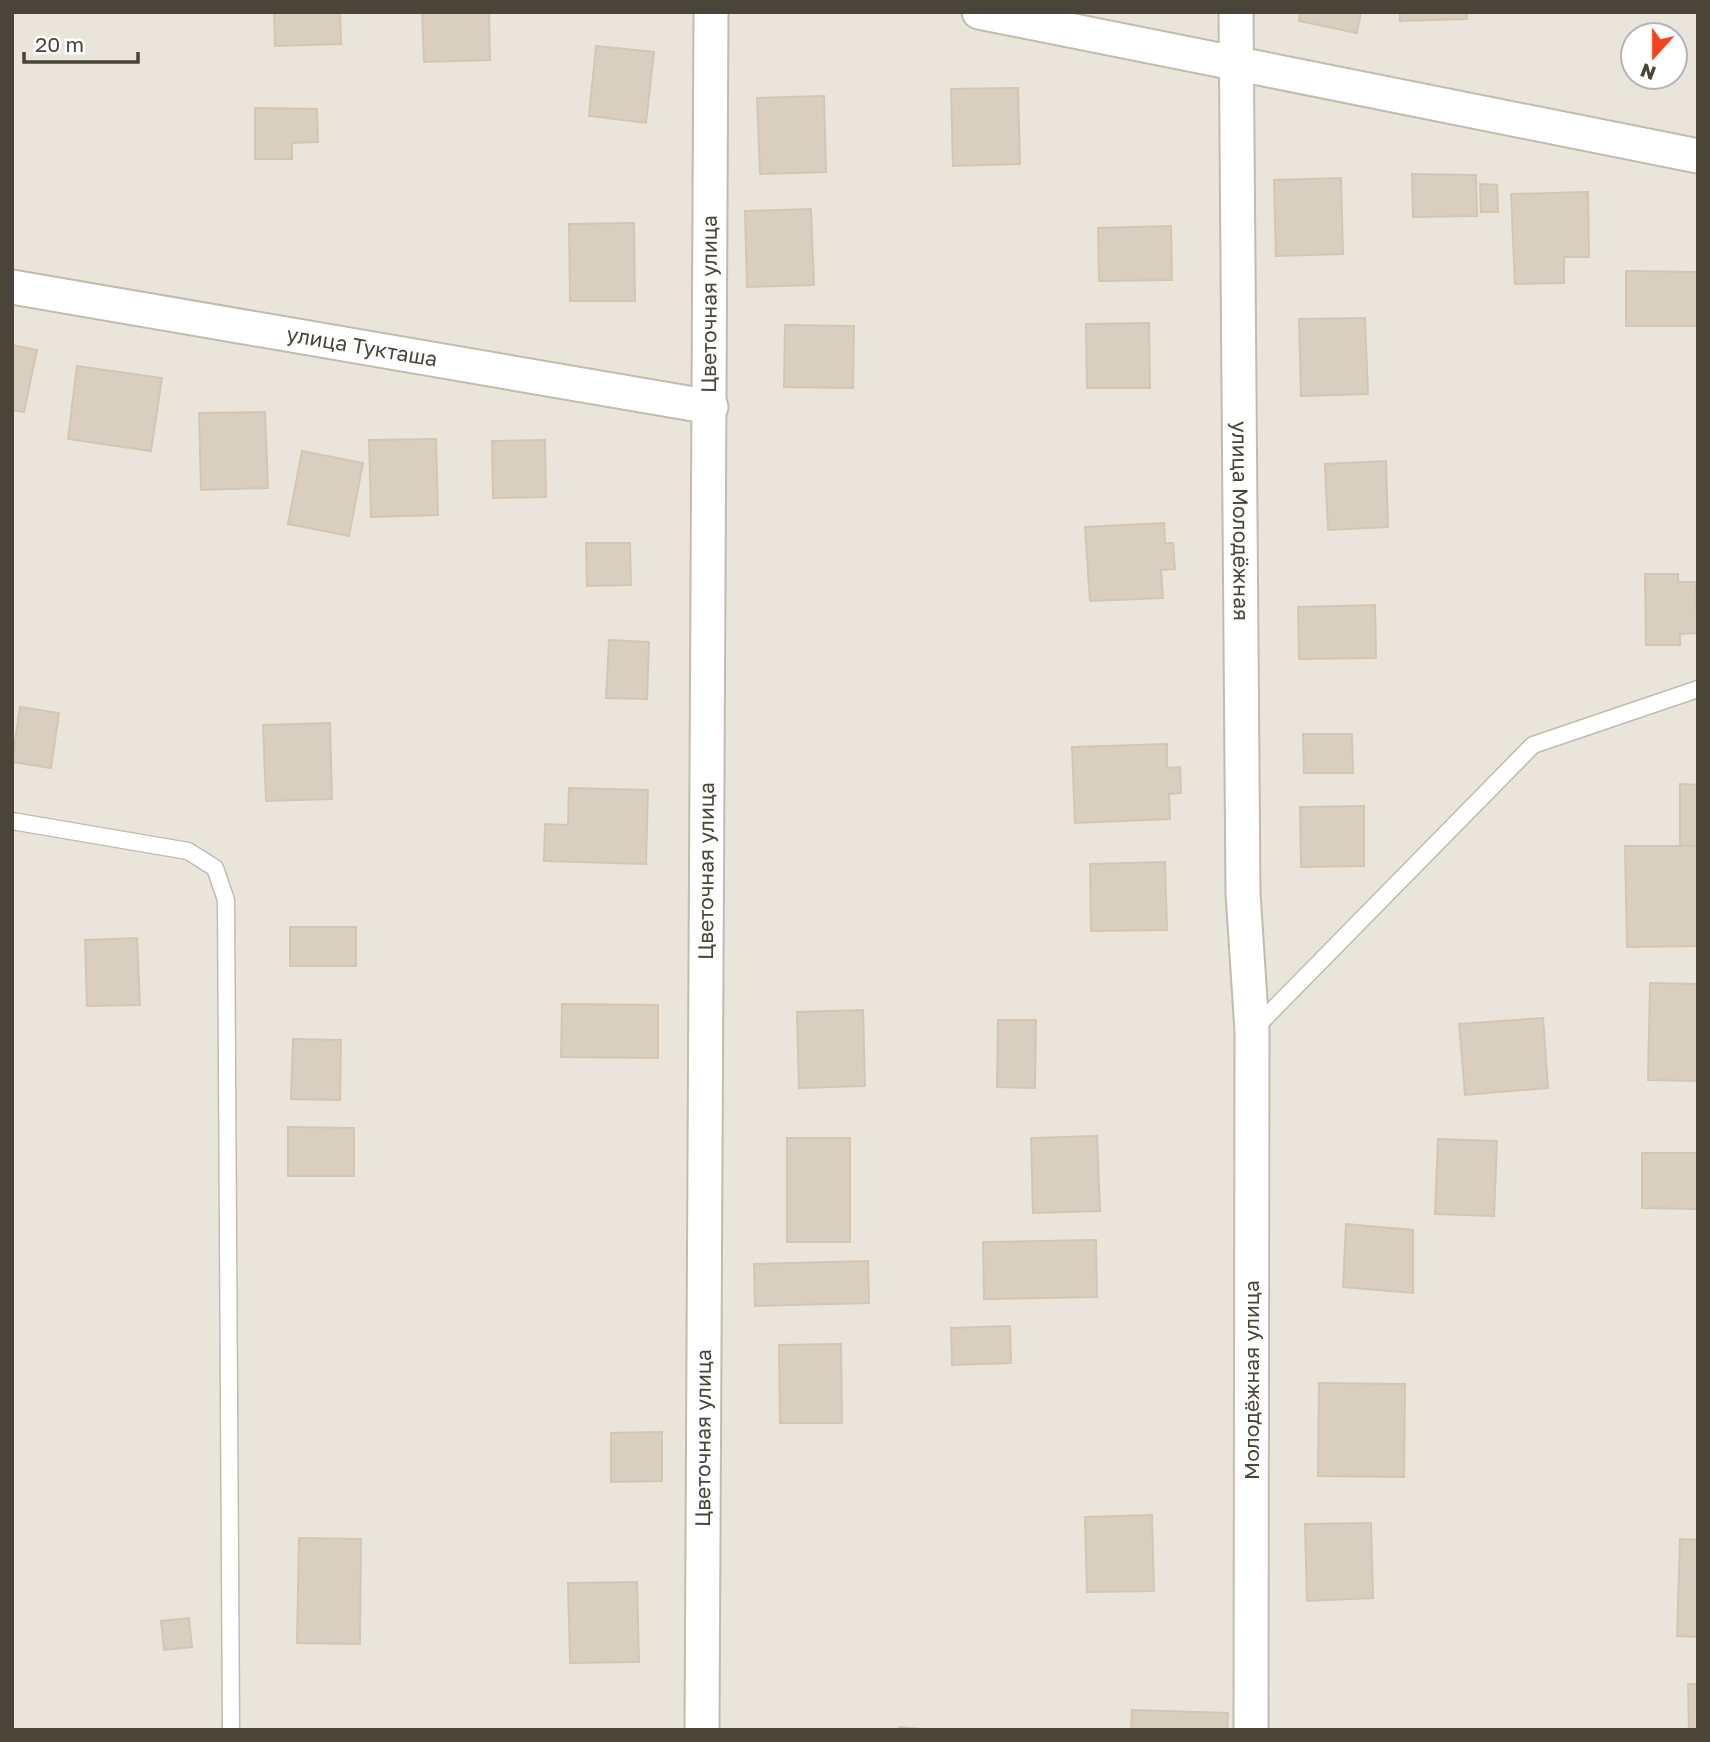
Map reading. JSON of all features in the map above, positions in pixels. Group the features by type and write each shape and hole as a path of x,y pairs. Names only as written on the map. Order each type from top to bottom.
{"street":[{"name":"Цветочная улица","path":"702,1730 711,12"},
{"path":"979,12 1698,156"},
{"name":"улица Молодёжная","path":"1236,12 1243,892 1252,1031"},
{"name":"улица Тукташа","path":"12,287 710,407"},
{"name":"Молодёжная улица","path":"1251,1730 1252,1031"}],"lane":[{"path":"1252,1031 1533,746 1698,689"},
{"path":"12,821 188,850 215,868 226,900 231,1730"}],"shaded area":[{"path":"12,12 1698,12 1698,1730 12,1730"}],"building":[{"path":"274,12 340,12 341,44 275,46"},
{"path":"422,12 489,12 490,60 424,62"},
{"path":"1300,12 1361,12 1357,33 1299,21"},
{"path":"1400,12 1467,12 1467,19 1400,21"},
{"path":"596,46 654,52 646,123 589,116"},
{"path":"1018,88 1020,164 953,166 951,89"},
{"path":"824,96 826,172 760,174 757,98"},
{"path":"255,108 317,109 318,142 292,143 292,159 255,159"},
{"path":"1412,174 1476,175 1477,216 1413,217"},
{"path":"1341,178 1343,254 1276,256 1274,180"},
{"path":"1480,184 1497,185 1498,212 1481,212"},
{"path":"1588,192 1589,257 1564,257 1564,283 1515,284 1511,194"},
{"path":"811,209 814,285 747,287 745,211"},
{"path":"634,223 635,301 570,301 569,224"},
{"path":"1171,226 1172,280 1099,281 1098,228"},
{"path":"1626,271 1698,272 1698,326 1626,326"},
{"path":"1365,318 1368,394 1301,396 1299,319"},
{"path":"1149,323 1150,388 1087,388 1086,324"},
{"path":"785,325 854,326 853,388 784,387"},
{"path":"12,345 37,350 24,412 12,410"},
{"path":"77,366 162,378 151,451 68,439"},
{"path":"265,412 268,488 201,490 199,413"},
{"path":"436,439 438,515 371,517 369,440"},
{"path":"545,440 546,497 493,498 492,441"},
{"path":"302,451 363,463 349,536 288,524"},
{"path":"1386,461 1388,527 1328,530 1325,464"},
{"path":"1164,523 1165,543 1173,543 1175,569 1161,570 1163,598 1090,601 1085,527"},
{"path":"586,543 630,543 631,585 587,586"},
{"path":"1645,574 1678,574 1678,582 1696,582 1697,633 1680,634 1680,645 1646,645"},
{"path":"1375,605 1376,658 1299,659 1298,607"},
{"path":"609,640 649,642 647,699 606,698"},
{"path":"20,707 59,713 51,768 12,762"},
{"path":"330,723 332,799 266,801 263,725"},
{"path":"1303,734 1352,734 1353,773 1304,773"},
{"path":"1167,744 1167,768 1180,767 1181,793 1169,794 1170,819 1075,823 1072,747"},
{"path":"1680,784 1698,785 1698,846 1680,845"},
{"path":"569,788 648,790 646,864 544,861 545,824 568,825"},
{"path":"1364,806 1364,866 1301,867 1300,807"},
{"path":"1625,846 1698,846 1698,946 1627,947"},
{"path":"1165,862 1167,930 1091,931 1090,864"},
{"path":"290,927 356,927 356,966 290,966"},
{"path":"137,938 140,1005 87,1006 85,940"},
{"path":"1650,983 1698,984 1698,1081 1648,1080"},
{"path":"562,1004 658,1005 658,1058 561,1057"},
{"path":"863,1010 865,1086 799,1088 797,1012"},
{"path":"1543,1018 1548,1088 1465,1095 1459,1024"},
{"path":"998,1020 1036,1020 1035,1088 997,1087"},
{"path":"293,1039 341,1040 340,1100 291,1099"},
{"path":"288,1127 354,1128 354,1176 288,1176"},
{"path":"1097,1136 1100,1211 1033,1213 1031,1138"},
{"path":"787,1138 850,1138 850,1242 787,1242"},
{"path":"1438,1139 1497,1141 1494,1216 1435,1214"},
{"path":"1642,1153 1698,1153 1698,1209 1642,1208"},
{"path":"1346,1224 1413,1230 1413,1293 1343,1287"},
{"path":"1096,1240 1097,1297 984,1299 983,1242"},
{"path":"868,1261 869,1303 755,1306 754,1264"},
{"path":"1010,1326 1011,1363 952,1365 951,1328"},
{"path":"841,1344 842,1423 780,1423 779,1345"},
{"path":"1319,1383 1405,1384 1404,1477 1318,1476"},
{"path":"662,1432 662,1481 611,1482 611,1433"},
{"path":"1152,1515 1154,1591 1087,1592 1085,1517"},
{"path":"1371,1523 1373,1598 1307,1601 1305,1524"},
{"path":"299,1538 361,1539 360,1644 297,1643"},
{"path":"1680,1539 1698,1540 1698,1637 1677,1636"},
{"path":"637,1582 639,1662 570,1663 568,1583"},
{"path":"189,1618 192,1647 164,1650 161,1621"},
{"path":"1688,1684 1698,1684 1698,1730 1689,1730"},
{"path":"1132,1710 1228,1713 1227,1730 1131,1730"},
{"path":"899,1727 933,1730 898,1730"}]}
